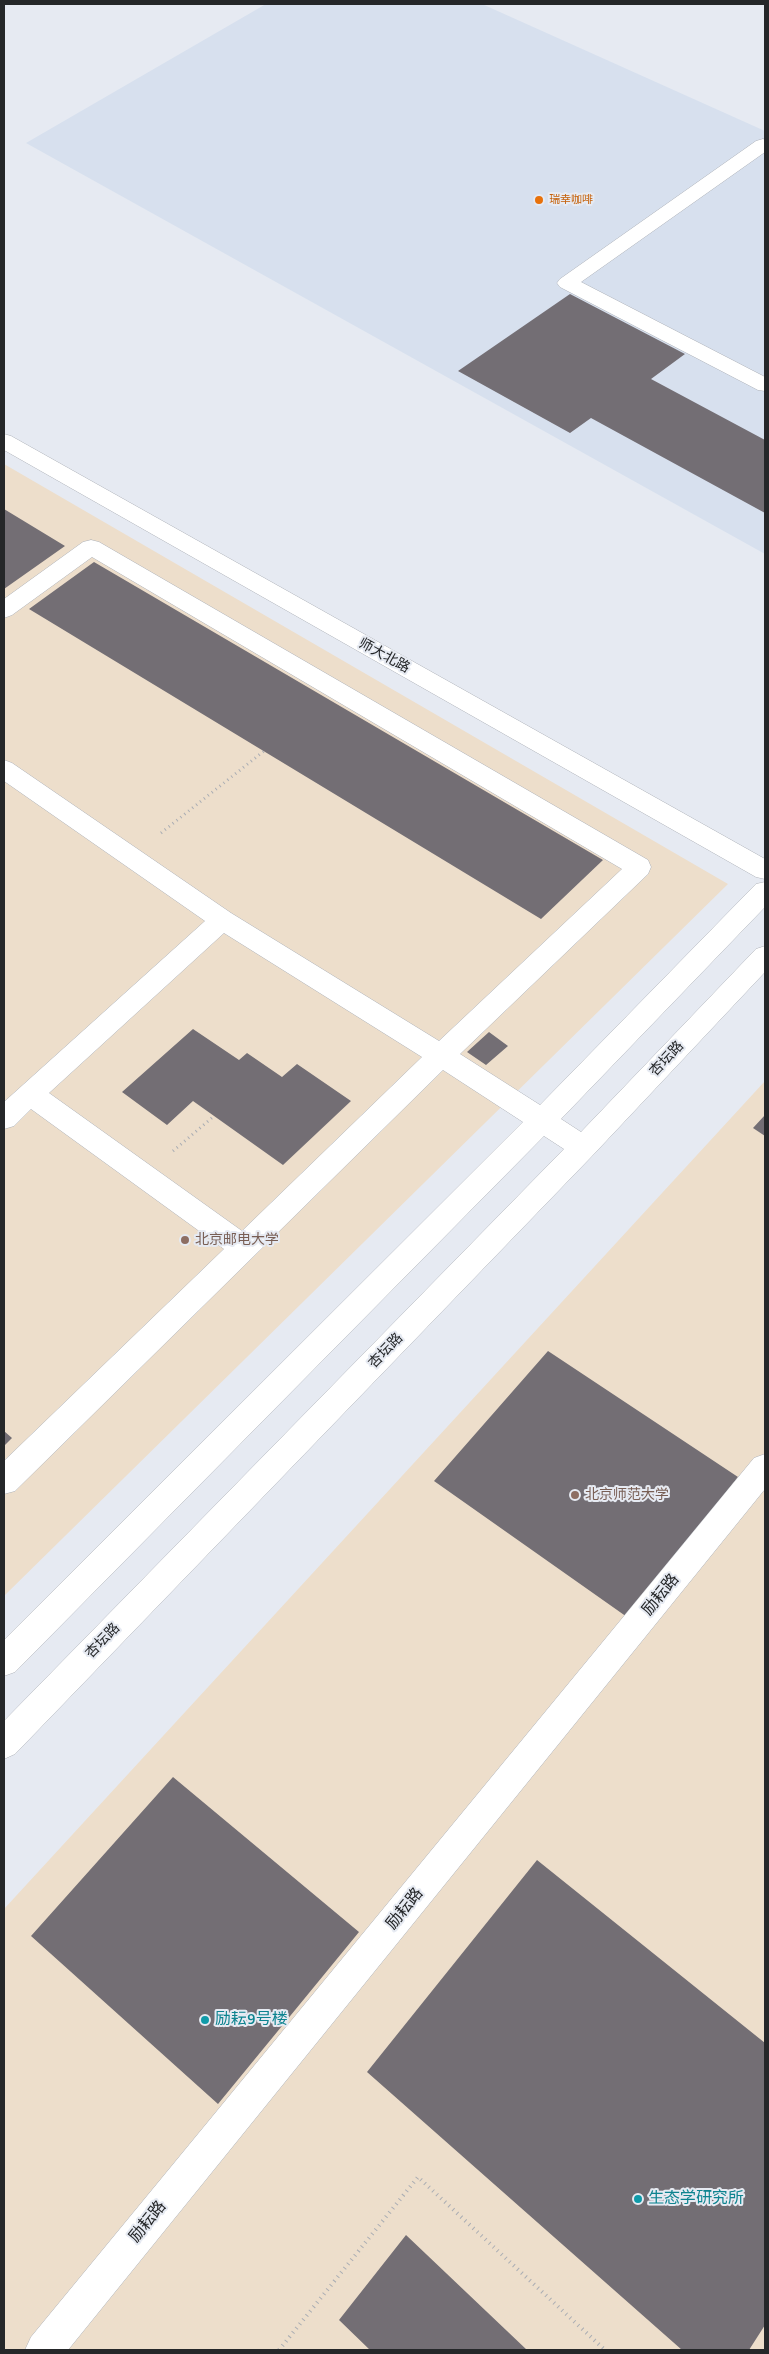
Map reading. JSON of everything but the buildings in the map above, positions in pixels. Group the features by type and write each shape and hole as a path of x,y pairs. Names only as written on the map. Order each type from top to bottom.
{"street":[{"path":"764,145 567,284 765,385"},
{"name":"师大北路","path":"4,441 765,870"},
{"path":"4,610 91,547 639,868 441,1055 4,1481"},
{"path":"5,772 222,920 441,1055 583,1147"},
{"path":"4,1661 543,1120 765,891"},
{"path":"4,1118 222,920"},
{"name":"杏坛路","path":"4,1743 583,1147 765,956"},
{"path":"30,1094 244,1248"},
{"name":"励耘路","path":"44,2350 765,1467"}],"path":[{"path":"131,857 264,751"},
{"path":"145,1176 214,1116"},
{"path":"279,2350 418,2178 605,2350"}],"shaded area":[{"path":"266,4 482,4 765,131 765,554 26,143"},
{"name":"北京邮电大学","path":"4,464 728,884 4,1596"},
{"name":"北京师范大学","path":"765,1081 765,2350 4,2350 4,1909"}],"place":[{"name":"瑞幸咖啡","path":"539,200"},
{"name":"北京邮电大学","path":"185,1240"},
{"name":"北京师范大学","path":"575,1495"},
{"name":"励耘9号楼","path":"205,2020"},
{"name":"生态学研究所","path":"638,2199"}]}
